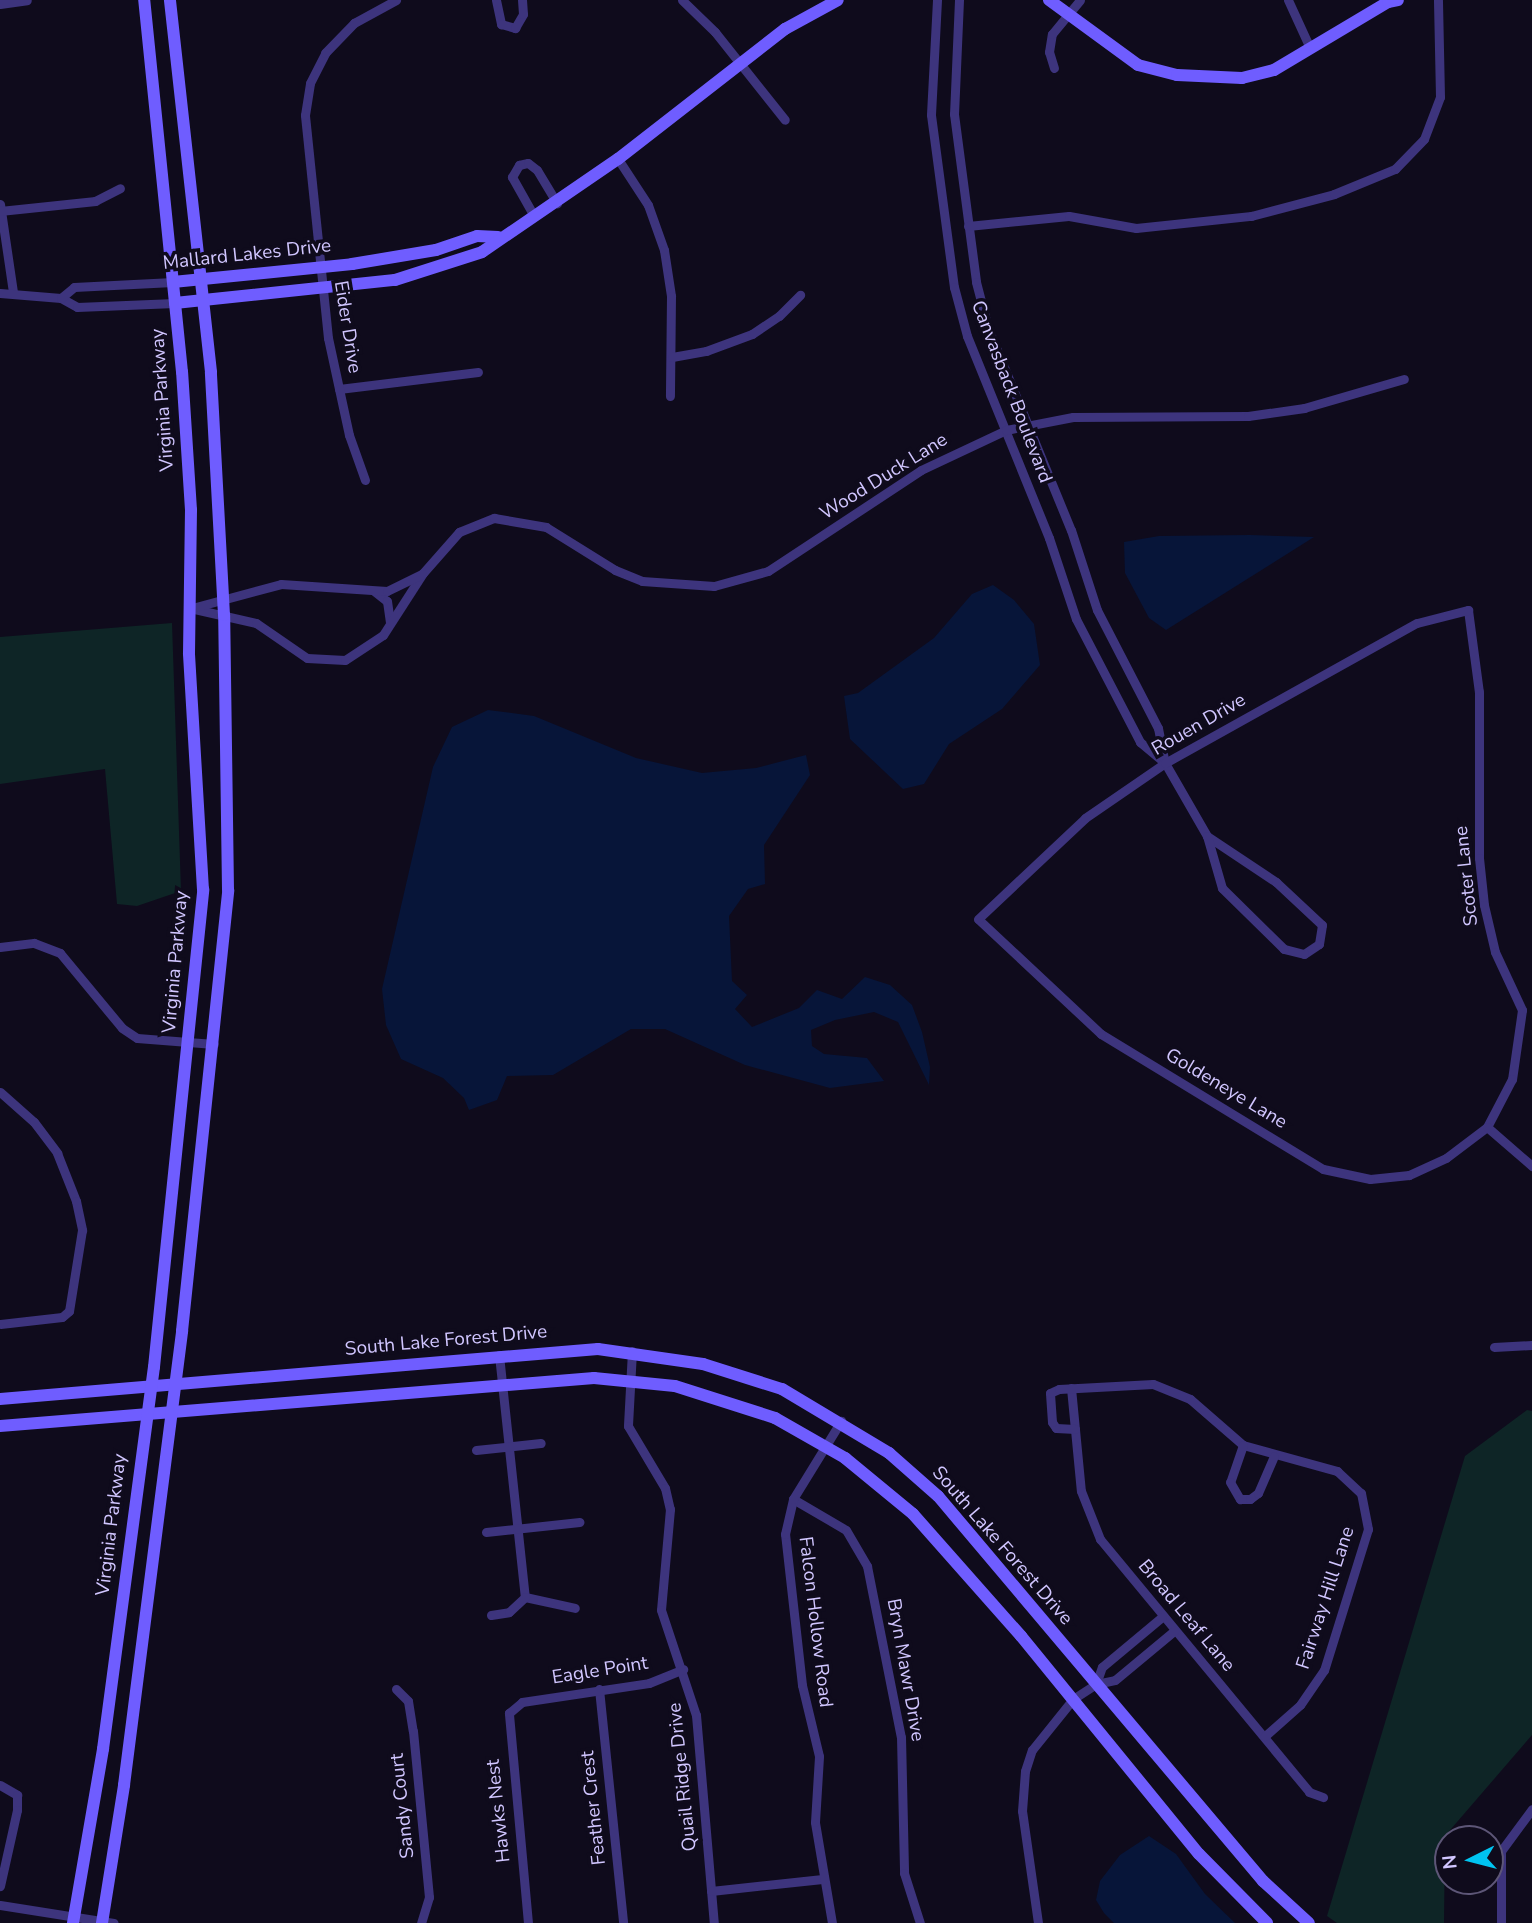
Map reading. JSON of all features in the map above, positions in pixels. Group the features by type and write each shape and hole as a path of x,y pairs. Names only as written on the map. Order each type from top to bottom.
{"main road":[{"name":"Virginia Parkway","path":"74,1919 112,1678 151,1384 188,1041 203,871 190,608 191,510 175,303 144,0"},
{"path":"106,1922 138,1682 214,1044 228,890 224,615 205,300 170,0"},
{"name":"Mallard Lakes Drive","path":"175,303 395,281 482,252 498,237 557,202 618,159 796,22 838,0"},
{"path":"1049,0 1138,65 1177,75 1242,78 1274,70 1398,0"},
{"name":"Mallard Lakes Drive","path":"173,282 320,267 436,250 477,236 498,237"},
{"name":"South Lake Forest Drive","path":"0,1399 499,1354 632,1352 749,1377 841,1421 890,1453 938,1496 1263,1881 1309,1923"},
{"path":"0,1426 502,1385 629,1379 685,1388 739,1405 826,1446 913,1514 1073,1699 1199,1854 1267,1923"},
{"path":"112,1678 138,1682"}],"street":[{"path":"0,4 27,0"},
{"name":"Eider Drive","path":"365,480 339,389 323,290 304,132 310,83 325,53 354,23 396,0"},
{"path":"496,0 501,24 515,28 523,14 522,0"},
{"path":"682,0 785,120"},
{"name":"Canvasback Boulevard","path":"937,0 931,115 954,286 967,336 1006,430 1076,619 1140,742 1165,763"},
{"name":"Canvasback Boulevard","path":"959,0 954,114 968,226 988,328 1028,424 1097,610 1158,727 1165,763 1207,836 1223,888 1284,949 1304,954 1319,944 1322,925 1276,882 1207,836"},
{"path":"1054,68 1049,51 1052,34 1080,0"},
{"path":"1288,0 1310,48"},
{"path":"968,226 1069,216 1136,228 1251,216 1334,194 1395,169 1424,139 1440,97 1438,0"},
{"path":"618,159 648,205 664,250 672,357 670,396"},
{"path":"534,216 512,177 519,165 528,163 537,170 557,202"},
{"path":"13,292 1,208 95,201 120,188"},
{"name":"Mallard Lakes Drive","path":"0,293 61,298 74,287 173,282"},
{"path":"672,357 706,351 752,334 779,316 800,295"},
{"path":"61,298 77,307 175,303"},
{"path":"339,389 478,372"},
{"name":"Wood Duck Lane","path":"190,608 265,627 294,653 319,661 356,656 388,627 423,573 459,532 495,518 514,518 546,527 615,570 642,581 689,588 746,579 768,571 921,470 1006,430 1073,417 1248,416 1304,408 1404,379"},
{"name":"Wood Duck Lane","path":"190,608 223,597 281,584 374,592 395,589 423,573"},
{"path":"374,592 391,608 388,627"},
{"name":"Rouen Drive","path":"978,919 1085,818 1165,763 1418,623 1468,610"},
{"name":"Scoter Lane","path":"1468,610 1479,692 1479,858 1484,905 1495,952 1522,1010 1512,1079 1487,1127"},
{"name":"Goldeneye Lane","path":"978,919 1101,1034 1323,1169 1370,1179 1409,1175 1446,1158 1487,1127"},
{"path":"0,947 34,943 61,953 122,1028 136,1038 214,1044"},
{"path":"0,1091 34,1122 57,1153 76,1201 82,1230 69,1311 62,1317 0,1324"},
{"path":"1487,1127 1532,1166"},
{"path":"1494,1347 1532,1345"},
{"name":"Quail Ridge Drive","path":"632,1352 628,1426 665,1488 670,1509 661,1610 683,1669 696,1715 704,1780 714,1923"},
{"path":"499,1354 525,1597"},
{"path":"1075,1429 1056,1428 1048,1403 1050,1394 1071,1388 1133,1382 1172,1390 1243,1445 1274,1456 1258,1493 1251,1499 1240,1499 1230,1482 1243,1445"},
{"name":"Broad Leaf Lane","path":"1071,1388 1081,1491 1089,1518 1100,1539 1174,1632 1265,1736 1309,1792 1323,1797"},
{"name":"Falcon Hollow Road","path":"832,1923 822,1879 815,1822 819,1756 802,1685 786,1550 793,1499 841,1421"},
{"path":"476,1450 541,1443"},
{"name":"Fairway Hill Lane","path":"1265,1736 1300,1705 1324,1670 1368,1530 1361,1493 1337,1471 1274,1456"},
{"name":"Bryn Mawr Drive","path":"793,1499 846,1530 867,1566 880,1648 901,1737 904,1873 920,1923"},
{"path":"486,1532 579,1522"},
{"path":"525,1597 575,1608"},
{"path":"491,1615 509,1612 525,1597"},
{"path":"1096,1684 1102,1667 1162,1617"},
{"path":"1038,1923 1023,1835 1025,1771 1038,1740 1073,1699 1096,1684 1115,1680 1174,1632"},
{"name":"Eagle Point","path":"522,1702 649,1683 683,1669"},
{"name":"Sandy Court","path":"396,1689 408,1701 413,1731 429,1897 421,1923"},
{"name":"Feather Crest","path":"599,1689 623,1923"},
{"name":"Hawks Nest","path":"522,1702 514,1706 508,1719 528,1923"},
{"path":"0,1785 16,1795 17,1810 0,1886"},
{"path":"1501,1923 1501,1851 1532,1809"},
{"path":"711,1891 822,1879"},
{"path":"0,1905 74,1919 106,1922"}],"green space":[{"path":"172,623 181,891 137,906 117,904 105,769 0,784 0,637"},
{"path":"1527,1410 1532,1411 1532,1735 1454,1825 1434,1825 1434,1895 1444,1895 1444,1923 1337,1923 1327,1916 1465,1456"}],"water":[{"path":"1159,536 1314,537 1166,630 1149,618 1125,573 1124,542"},
{"path":"993,585 1014,600 1034,624 1040,665 1002,709 949,744 924,784 903,789 850,739 844,696 858,693 934,638 972,594"},
{"path":"488,710 534,716 636,758 702,773 756,768 806,755 810,775 764,845 765,884 748,889 729,916 732,981 747,995 735,1009 752,1027 799,1008 817,990 842,999 865,977 890,985 912,1005 930,1067 929,1085 898,1022 874,1012 835,1020 811,1030 812,1046 824,1054 867,1058 884,1081 830,1088 745,1065 665,1029 631,1029 553,1075 507,1076 497,1100 469,1110 464,1098 443,1078 401,1059 386,1025 382,989 433,767 452,727"},
{"path":"1149,1836 1176,1854 1205,1894 1235,1923 1114,1923 1104,1913 1096,1900 1100,1881 1120,1855"}]}
